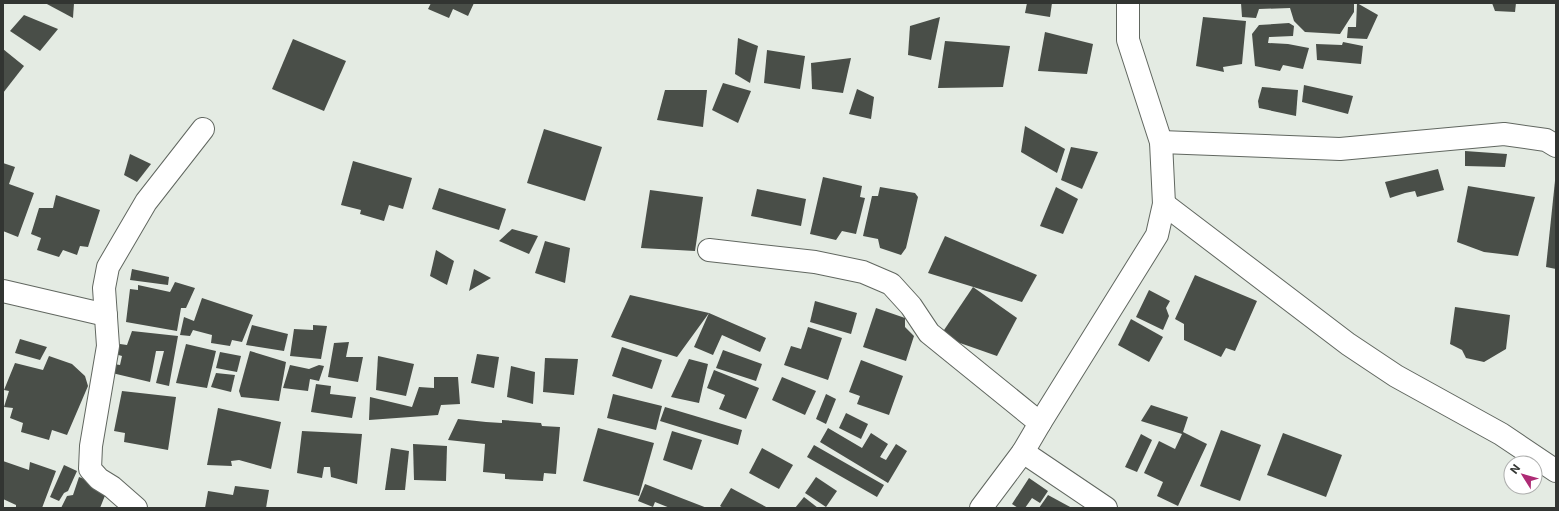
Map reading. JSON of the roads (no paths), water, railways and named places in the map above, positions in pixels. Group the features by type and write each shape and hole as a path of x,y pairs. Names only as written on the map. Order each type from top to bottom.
{"street":[{"path":"981,508 1023,452 1157,234 1164,204 1161,142 1128,40 1128,3"},
{"path":"136,508 112,487 99,479 90,469 91,446 108,346 104,288 108,267 146,202 203,129"},
{"path":"1161,142 1340,149 1504,134 1546,140 1556,146"},
{"path":"1164,204 1348,344 1396,376 1501,434 1556,471"},
{"path":"708,250 815,262 863,272 891,284 911,306 929,333 1040,423"},
{"path":"3,290 106,315"},
{"path":"1023,452 1106,508"}]}
